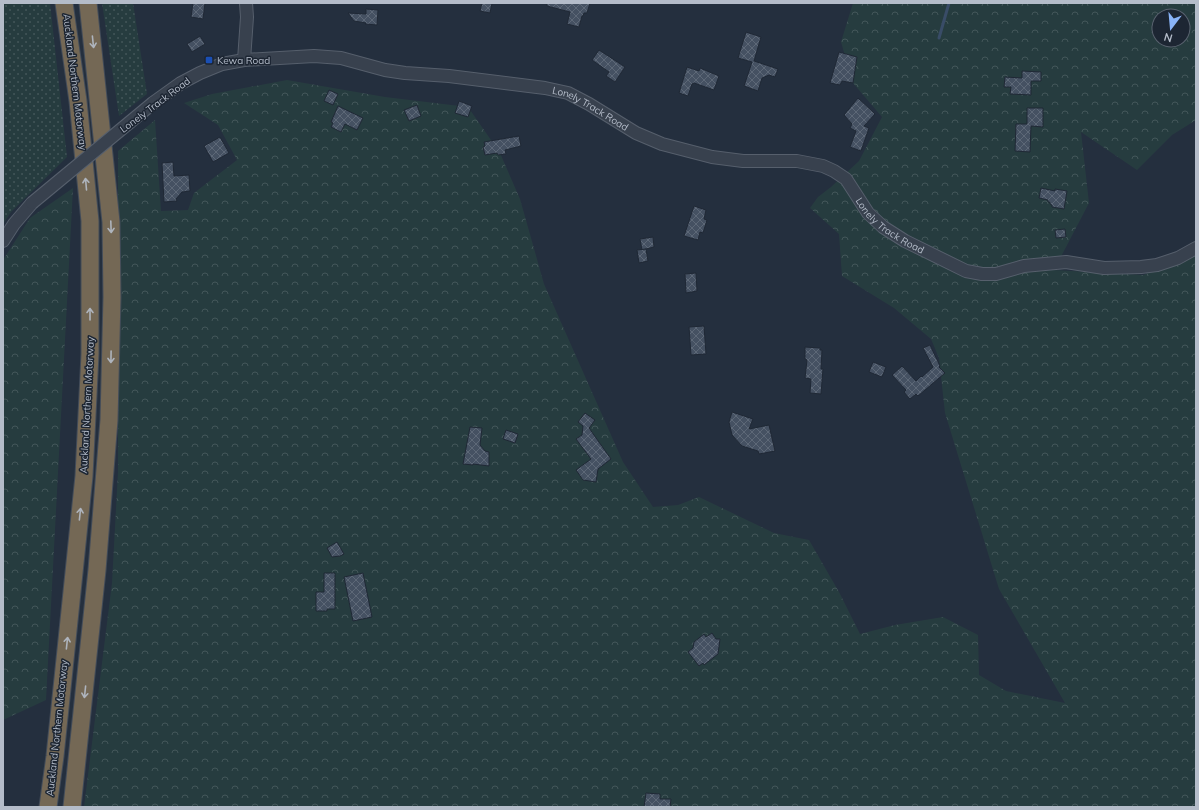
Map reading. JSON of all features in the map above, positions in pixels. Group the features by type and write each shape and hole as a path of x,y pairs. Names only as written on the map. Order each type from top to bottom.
{"highway":[{"name":"Auckland Northern Motorway","path":"48,807 84,476 90,354 90,221 78,101 64,3"},
{"name":"Auckland Northern Motorway","path":"72,807 94,593 109,420 112,297 111,222 88,3"}],"street":[{"path":"244,60 247,17 246,3"},
{"name":"Lonely Track Road","path":"3,241 14,224 32,203 153,103 181,83 222,64 244,60 314,56 341,58 385,70 405,73 448,76 545,88 568,94 589,104 636,133 662,144 690,152 712,157 743,161 797,161 823,166 846,179 868,213 883,227 905,241 966,271 982,274 996,274 1024,266 1066,262 1104,268 1141,267 1157,265 1178,258 1196,248"}],"green space":[{"path":"3,3 50,3 67,157 11,212 3,224"},
{"path":"102,3 133,3 147,94 119,116"},
{"path":"853,3 1196,3 1196,120 1172,135 1137,170 1081,132 1089,203 1054,270 1143,275 1196,255 1196,807 84,807 112,583 118,472 118,151 155,120 161,211 188,210 194,193 237,160 218,125 184,103 212,94 287,80 385,97 468,107 500,153 520,199 544,284 623,462 653,507 678,505 699,497 774,533 809,540 839,592 860,634 895,625 943,617 978,635 979,675 1006,691 1065,703 999,589 945,413 939,358 931,339 894,308 842,276 839,234 810,208 818,197 859,161 882,117 853,83 841,42"},
{"path":"73,188 46,700 3,720 3,260 30,218"}],"building":[{"path":"193,3 205,3 203,19 191,17"},
{"path":"482,3 492,3 490,13 480,11"},
{"path":"547,3 590,3 587,13 584,13 582,16 579,27 567,24 570,12 547,6"},
{"path":"366,9 378,10 377,25 354,21 348,13 366,14"},
{"path":"746,32 761,37 754,61 778,69 775,77 769,75 762,78 758,91 744,86 752,62 738,58"},
{"path":"200,36 205,44 192,52 187,44"},
{"path":"599,50 625,67 615,82 606,76 609,72 592,60"},
{"path":"839,52 857,57 853,83 842,81 840,85 830,83"},
{"path":"687,67 699,71 700,68 719,76 714,90 694,83 692,84 688,96 679,93"},
{"path":"1022,71 1041,72 1041,81 1031,81 1031,95 1010,94 1011,87 1004,87 1005,77 1022,78"},
{"path":"329,90 338,94 333,105 324,101"},
{"path":"858,98 875,114 864,126 869,128 861,151 850,147 856,131 850,128 852,124 844,115"},
{"path":"459,101 472,106 468,117 455,113"},
{"path":"417,105 421,116 409,121 404,110"},
{"path":"338,106 363,118 357,130 345,124 341,132 331,127 333,123 331,122"},
{"path":"1027,108 1043,108 1043,127 1031,126 1030,152 1015,151 1016,124 1027,124"},
{"path":"519,136 521,146 505,150 506,154 498,155 497,153 485,155 483,147 485,146 484,142"},
{"path":"220,137 229,153 213,162 204,146"},
{"path":"173,162 174,176 189,175 190,191 182,192 176,199 177,201 164,202 162,163"},
{"path":"1041,188 1055,191 1055,189 1067,191 1064,209 1052,207 1048,200 1039,198"},
{"path":"694,206 706,210 704,219 707,220 703,233 700,232 698,240 684,236"},
{"path":"1065,229 1066,237 1056,238 1055,230"},
{"path":"653,237 654,247 642,250 640,239"},
{"path":"646,249 648,261 639,263 637,250"},
{"path":"696,273 697,291 686,293 685,274"},
{"path":"704,326 706,354 691,355 689,327"},
{"path":"930,345 940,366 939,367 945,373 918,396 916,394 910,399 904,392 906,390 892,375 902,366 916,381 921,376 922,377 933,367 923,348"},
{"path":"805,347 820,348 820,350 822,350 821,369 823,369 821,394 810,393 811,379 805,378 807,360 805,359"},
{"path":"873,362 886,367 882,377 869,372"},
{"path":"732,412 753,419 749,429 769,425 775,451 759,454 758,451 742,446 732,435 729,422"},
{"path":"585,413 595,420 589,428 611,459 598,469 596,482 583,480 576,470 591,459 576,439 582,435 583,426 578,422"},
{"path":"470,427 482,428 480,445 485,451 489,452 489,466 463,464"},
{"path":"506,430 518,434 515,443 503,439"},
{"path":"337,542 344,554 332,557 327,548"},
{"path":"324,573 335,573 335,609 316,611 316,592 324,592"},
{"path":"363,573 372,617 353,621 344,577"},
{"path":"712,633 716,639 720,639 718,654 704,665 703,663 699,666 688,652 693,648 694,642 704,634 706,637"},
{"path":"646,793 660,794 660,799 671,799 670,807 644,807"}],"waterway":[{"path":"939,38 949,3"}],"place":[{"name":"Kewa Road","path":"209,60"}]}
